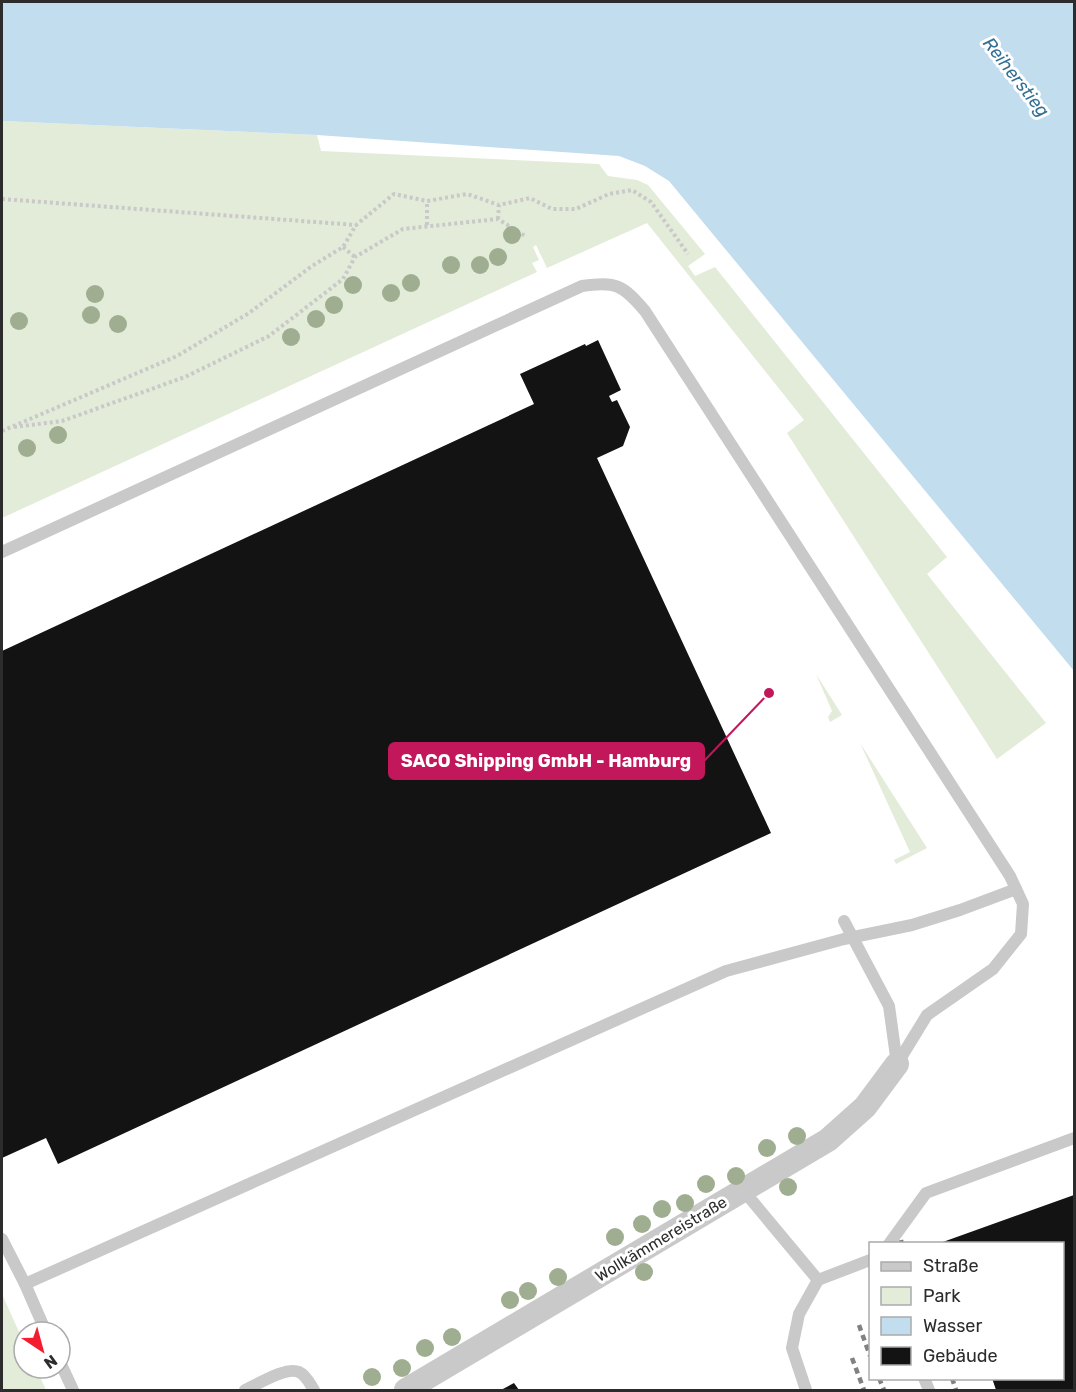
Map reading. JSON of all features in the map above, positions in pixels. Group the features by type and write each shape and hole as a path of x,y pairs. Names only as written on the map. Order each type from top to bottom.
{"street":[{"name":"Wollkämmereistraße","path":"406,1390 828,1140 865,1107 897,1064"}],"lane":[{"path":"2,552 582,286 605,283 628,291 645,311 993,850 1023,904 1021,934 993,969 927,1015 897,1064"},
{"path":"25,1284 726,971 912,925 1016,889"},
{"path":"844,921 889,1006 897,1064"},
{"path":"890,1242 926,1193 1074,1138"},
{"path":"743,1190 818,1280"},
{"path":"2,1239 41,1320"},
{"path":"806,1390 792,1348 799,1314 818,1280 869,1260"},
{"path":"245,1390 290,1370 306,1377 314,1390"}],"path":[{"path":"14,428 177,356 249,313 312,266 343,247 356,225 394,194 427,201 467,194 499,205 530,198 552,209 576,209 609,194 632,190 651,202 688,254"},
{"path":"2,199 356,225"},
{"path":"427,201 427,225"},
{"path":"498,219 499,205"},
{"path":"2,431 62,421 185,377 269,336 343,279 355,257 403,229 498,219 525,236"},
{"path":"343,247 355,257"}],"green space":[{"path":"2,121 317,135 321,151 599,164 608,176 637,180 648,185 705,254 688,266 695,276 715,267 947,557 927,574 1046,723 997,759 787,433 804,420 647,223 547,268 536,245 533,247 539,260 532,263 537,272 2,518"},
{"path":"816,674 842,715 830,722 828,717 832,711"},
{"path":"860,743 927,848 896,864 894,860 910,852"},
{"path":"2,1294 14,1320 12,1380 41,1380 46,1390 2,1390"}],"water":[{"name":"Reiherstieg","path":"2,2 1074,2 1074,671 669,181 645,166 619,156 317,135 2,121"}],"building":[{"path":"598,340 621,390 609,396 612,402 617,400 630,427 623,446 597,458 771,833 58,1164 46,1138 2,1158 2,651 534,404 520,374"},
{"path":"1074,1195 1074,1390 996,1390 993,1380 1064,1380 1064,1242 943,1242"},
{"path":"514,1383 519,1390 501,1390"}],"railway":[{"path":"859,1325 869,1353"},
{"path":"852,1358 864,1390"},
{"path":"880,1380 884,1390"},
{"path":"953,1380 956,1390"}],"place":[{"name":"SACO Shipping GmbH - Hamburg","path":"769,693"}]}
